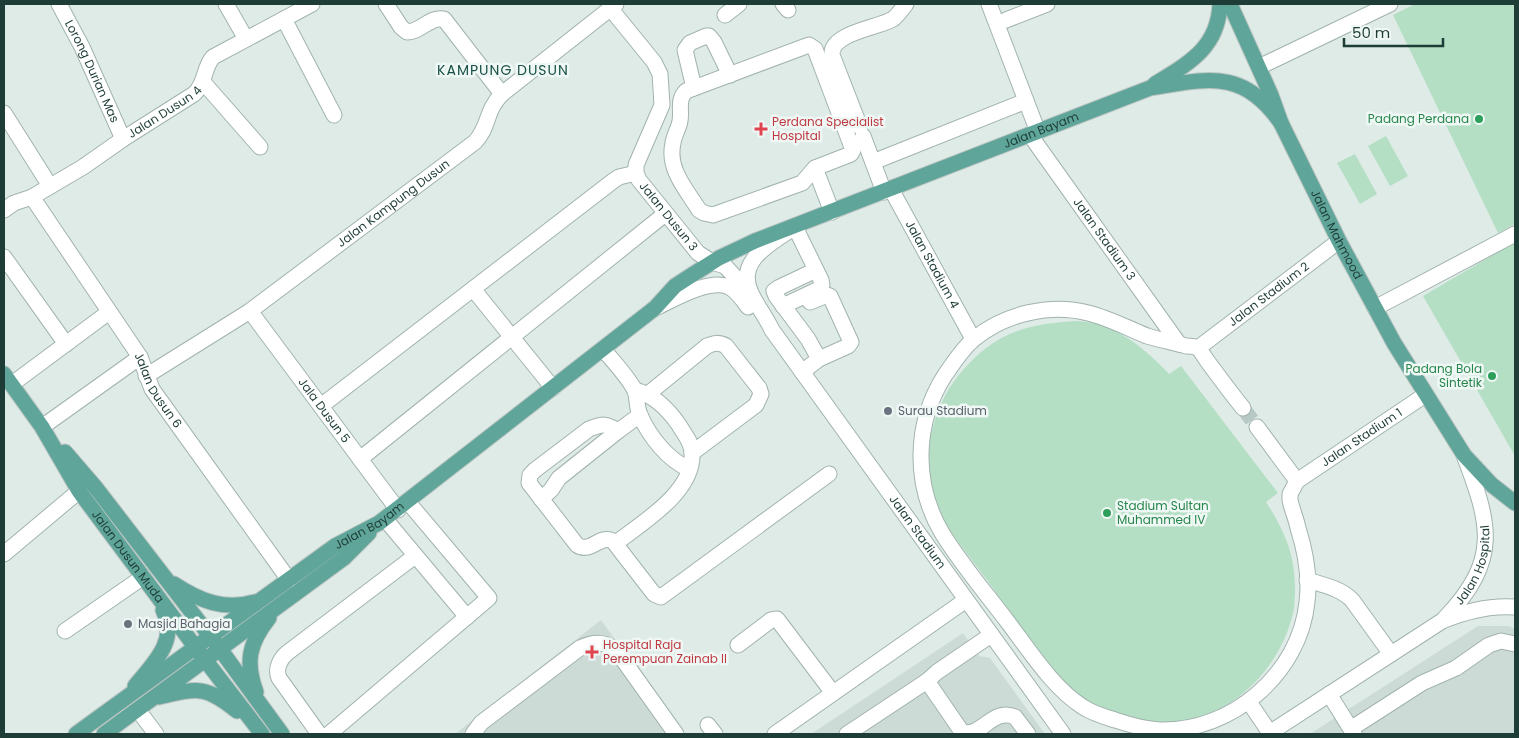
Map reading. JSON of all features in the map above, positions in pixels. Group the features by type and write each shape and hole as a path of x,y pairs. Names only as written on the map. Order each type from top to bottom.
{"main road":[{"path":"1150,88 1188,64 1201,53 1212,38 1220,18 1220,4"},
{"name":"Jalan Mahmood","path":"1230,4 1259,67 1281,123 1339,241 1375,308 1464,455"},
{"name":"Jalan Bayam","path":"216,643 261,600 335,546 382,521 403,506 655,308 675,286 712,262 755,241 1150,88 1202,80 1232,83 1247,88 1260,97 1281,123"},
{"name":"Jalan Dusun Muda","path":"8,379 42,427 79,491 200,654 260,731"},
{"path":"42,427 96,488 216,643 282,734"},
{"path":"1464,455 1492,485 1515,504"},
{"path":"76,734 122,702 288,600 344,558 382,521"},
{"path":"165,578 194,596 219,605 245,605 261,600"},
{"path":"122,702 159,657 167,643 168,629 165,615 146,582"},
{"path":"270,718 256,692 252,680 250,652 259,630 288,600"},
{"path":"104,734 153,699 200,654"},
{"path":"153,699 183,691 208,692 219,697 260,731"}],"street":[{"name":"Lorong Durian Mas","path":"59,4 82,47 123,139"},
{"path":"226,4 246,39"},
{"name":"Jalan Dusun 4","path":"4,210 19,200 32,197 83,167 194,94 200,89 205,70 213,57 312,4"},
{"path":"386,4 401,27 407,32 415,31 437,18 444,19 502,94"},
{"path":"725,15 739,4"},
{"name":"Jalan Stadium 4","path":"906,4 892,19 842,38 834,46 832,55 873,162 973,339"},
{"name":"Jalan Stadium 3","path":"989,4 1026,101 1034,133 1179,344"},
{"path":"1006,20 1047,4"},
{"path":"1259,67 1390,4"},
{"name":"Jalan Kampung Dusun","path":"146,376 250,311 475,142 481,136 489,110 494,101 613,6"},
{"name":"Jalan Dusun 3","path":"613,6 654,62 660,74 662,105 638,159 636,173 641,184 698,253 712,262 724,266 752,296"},
{"path":"284,19 334,115"},
{"path":"690,90 685,50 690,43 706,36 709,36 714,42 730,75"},
{"path":"809,44 813,46 853,150 852,154 815,168 802,183 713,215 704,214 699,210 672,163 672,145 681,118 680,98 690,90 730,75 809,44"},
{"path":"203,82 260,147"},
{"path":"661,85 690,90"},
{"path":"873,162 1026,101"},
{"path":"4,113 50,186"},
{"path":"815,168 832,212"},
{"path":"321,406 613,181 636,173"},
{"name":"Jalan Dusun 6","path":"32,197 140,357 152,389 289,580"},
{"path":"360,460 665,214"},
{"path":"795,227 816,270 776,289 775,294 811,342 819,359"},
{"name":"Jalan Bayam","path":"772,330 766,316 752,296 746,276 749,264 762,250 795,227"},
{"path":"1375,308 1515,234"},
{"name":"Jalan Stadium 2","path":"1198,348 1339,241"},
{"path":"4,257 66,344"},
{"name":"Jalan Bayam","path":"655,308 696,290 720,285 729,287 759,320 772,330"},
{"path":"473,289 553,388"},
{"path":"786,309 827,295 830,296 851,342 848,346 819,359 802,372"},
{"path":"1242,408 1198,348 1144,335 1113,320 1086,312 1066,310 1045,310 1020,315 995,324 973,339 957,358 940,384 928,410 921,442 921,473 931,508 941,531 1057,684 1084,708 1137,727 1161,730 1188,728 1218,719 1249,702 1268,684 1290,655 1302,627 1308,601 1303,546 1290,500 1290,494 1297,481 1257,427"},
{"name":"Jala Dusun 5","path":"250,311 360,460 489,598 467,617"},
{"path":"8,379 66,344 109,312"},
{"name":"Jalan Stadium","path":"772,330 1063,734"},
{"path":"689,469 678,464 653,437 640,416 636,401 642,392 707,346 721,343 726,346 756,384 761,394 756,405 692,453"},
{"path":"603,349 642,392 660,403 676,421 689,440 692,453 685,482 676,494 616,544"},
{"path":"42,427 140,357"},
{"name":"Jalan Stadium 1","path":"1297,481 1426,395"},
{"path":"541,499 560,478 618,431 640,416"},
{"path":"618,431 608,424 589,429 535,470 530,475 529,483 580,547 587,548 606,539 616,544 654,594 661,597 830,474"},
{"name":"Jalan Hospital","path":"1442,621 1461,601 1473,583 1482,563 1486,540 1485,516 1478,491 1464,455"},
{"path":"4,554 79,491"},
{"path":"329,734 467,617 415,556 382,521"},
{"path":"319,734 279,678 277,670 281,660 287,653 415,556"},
{"path":"1307,580 1338,589 1346,594 1391,654"},
{"path":"65,631 146,582"},
{"path":"775,734 833,693 969,603 987,594"},
{"name":"Jalan Hospital","path":"1269,734 1442,621 1480,608 1515,607"},
{"path":"738,645 771,620 777,619 833,693"},
{"path":"847,734 992,635"},
{"path":"1329,694 1353,731 1422,683 1456,668 1488,645 1501,641 1515,644"},
{"path":"473,734 481,723 580,648 595,643 610,646 616,650 676,734"},
{"path":"927,681 962,732 972,732 1004,714 1015,717 1028,734"},
{"path":"1249,702 1269,734"},
{"path":"138,710 156,734"}],"shaded area":[{"name":"Hospital Raja Perempuan Zainab II","path":"601,620 683,734 455,734"},
{"path":"1478,626 1509,626 1515,629 1515,734 1310,734"},
{"path":"963,633 979,656 990,658 1045,734 811,734"}],"green space":[{"name":"Padang Perdana","path":"1415,4 1515,4 1515,224 1498,233 1393,15"},
{"path":"1386,136 1408,176 1390,186 1368,146"},
{"path":"1355,154 1377,194 1360,204 1337,163"},
{"name":"Padang Bola Sintetik","path":"1515,242 1515,456 1423,296"},
{"name":"Stadium Sultan Muhammed IV","path":"1077,321 1101,325 1131,340 1169,374 1181,366 1278,493 1266,502 1284,535 1294,568 1294,608 1287,632 1278,651 1254,684 1221,708 1203,717 1183,722 1147,722 1125,719 1098,707 1075,691 1054,672 949,529 941,516 930,487 926,467 929,440 942,402 958,376 983,350 1010,334 1040,325"}],"tunnel":[{"path":"1243,408 1257,427"}],"place":[{"name":"Padang Perdana","path":"1479,119"},
{"name":"Perdana Specialist Hospital","path":"761,129"},
{"name":"Padang Bola Sintetik","path":"1492,376"},
{"name":"Surau Stadium","path":"888,411"},
{"name":"Stadium Sultan Muhammed IV","path":"1107,513"},
{"name":"Masjid Bahagia","path":"128,624"},
{"name":"Hospital Raja Perempuan Zainab II","path":"592,652"}],"district":[{"name":"KAMPUNG DUSUN","path":"503,70"}]}
